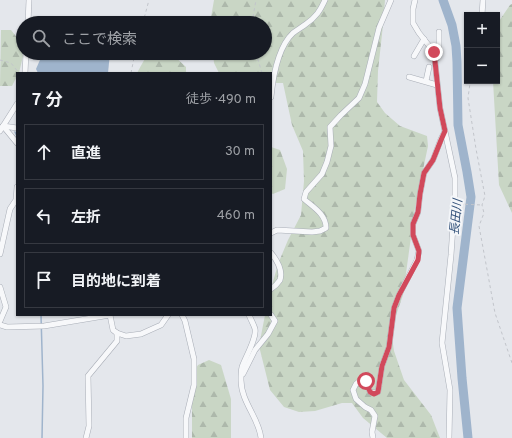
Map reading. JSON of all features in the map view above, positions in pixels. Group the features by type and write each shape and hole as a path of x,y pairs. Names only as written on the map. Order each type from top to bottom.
{"street":[{"path":"28,16 29,0"},
{"path":"272,92 278,62 283,47 293,33 308,23 319,12 325,0"},
{"path":"272,232 277,230 312,232 320,231 326,228 326,222 322,214 304,199 306,192 322,174 327,162 331,146 330,127 359,98 365,84 379,28 391,0"},
{"path":"415,0 413,9 413,23 434,52 440,108 455,178 452,255 442,343 450,390 449,438"},
{"path":"482,12 483,0"},
{"path":"435,62 439,47 439,32"},
{"path":"414,56 424,39"},
{"path":"25,72 26,60"},
{"path":"426,81 429,67"},
{"path":"409,77 438,85"},
{"path":"2,128 16,106"},
{"path":"2,128 16,128"},
{"path":"2,128 16,142"},
{"path":"373,438 372,432 375,416 371,410 356,399 353,390 356,384 361,380 366,381 370,392 374,394 378,392 382,366 389,347 394,308 399,295 418,260 419,251 413,235 413,224 418,212 424,173 433,160 445,131"},
{"path":"0,254 10,209 16,200"},
{"path":"272,254 276,259 280,270 280,279 272,288"},
{"path":"0,287 6,307 0,321"},
{"path":"0,325 7,327 44,326 104,316"},
{"path":"110,316 113,330 126,336 141,334 161,325 167,316"},
{"path":"182,316 194,359 194,385 186,418 186,438"},
{"path":"249,316 255,330 255,336 242,368 241,387 246,403 260,430 261,438"},
{"path":"241,379 255,350 268,334 275,321 272,316"},
{"path":"86,438 89,426 88,376 117,341 117,333"}],"path":[{"path":"144,16 149,0"},
{"path":"253,16 256,0"},
{"path":"0,60 11,63 18,72"},
{"path":"131,72 134,60"},
{"path":"258,60 262,72"},
{"path":"470,84 468,98 485,196 482,205 484,213 479,226 495,313 512,363"},
{"path":"455,204 482,205"}],"green space":[{"path":"214,0 385,0 378,71 377,102 385,113 400,126 427,136 428,146 415,208 403,295 391,330 394,351 404,380 431,415 440,438 387,438 363,418 352,403 342,403 315,411 299,412 284,407 270,390 259,346 265,316 272,316 272,285 278,264 301,215 304,181 303,151 292,125 283,83 272,83 272,72 218,72 214,63 214,60 272,60 272,16 211,16"},
{"path":"512,4 512,213 499,185 493,84 500,84 500,20"},
{"path":"1,30 11,30 16,36 16,60 22,60 19,72 16,72 16,78 12,86 0,86"},
{"path":"144,60 178,60 186,67 186,72 138,72"},
{"path":"272,147 280,150 287,169 285,189 273,194"},
{"path":"209,360 221,365 231,399 231,438 192,438 192,374 198,365"}],"water":[{"path":"40,60 109,60 108,72 38,72 36,69"}],"waterway":[{"name":"長田川","path":"443,0 452,25 456,46 458,125 471,197 457,308 468,438"},
{"path":"41,316 43,386 42,438"}],"route":[{"path":"366,381 370,392 374,394 378,392 382,366 389,347 394,308 399,295 418,260 419,251 413,235 413,224 418,212 424,173 433,160 445,131 440,108 434,52"}]}
